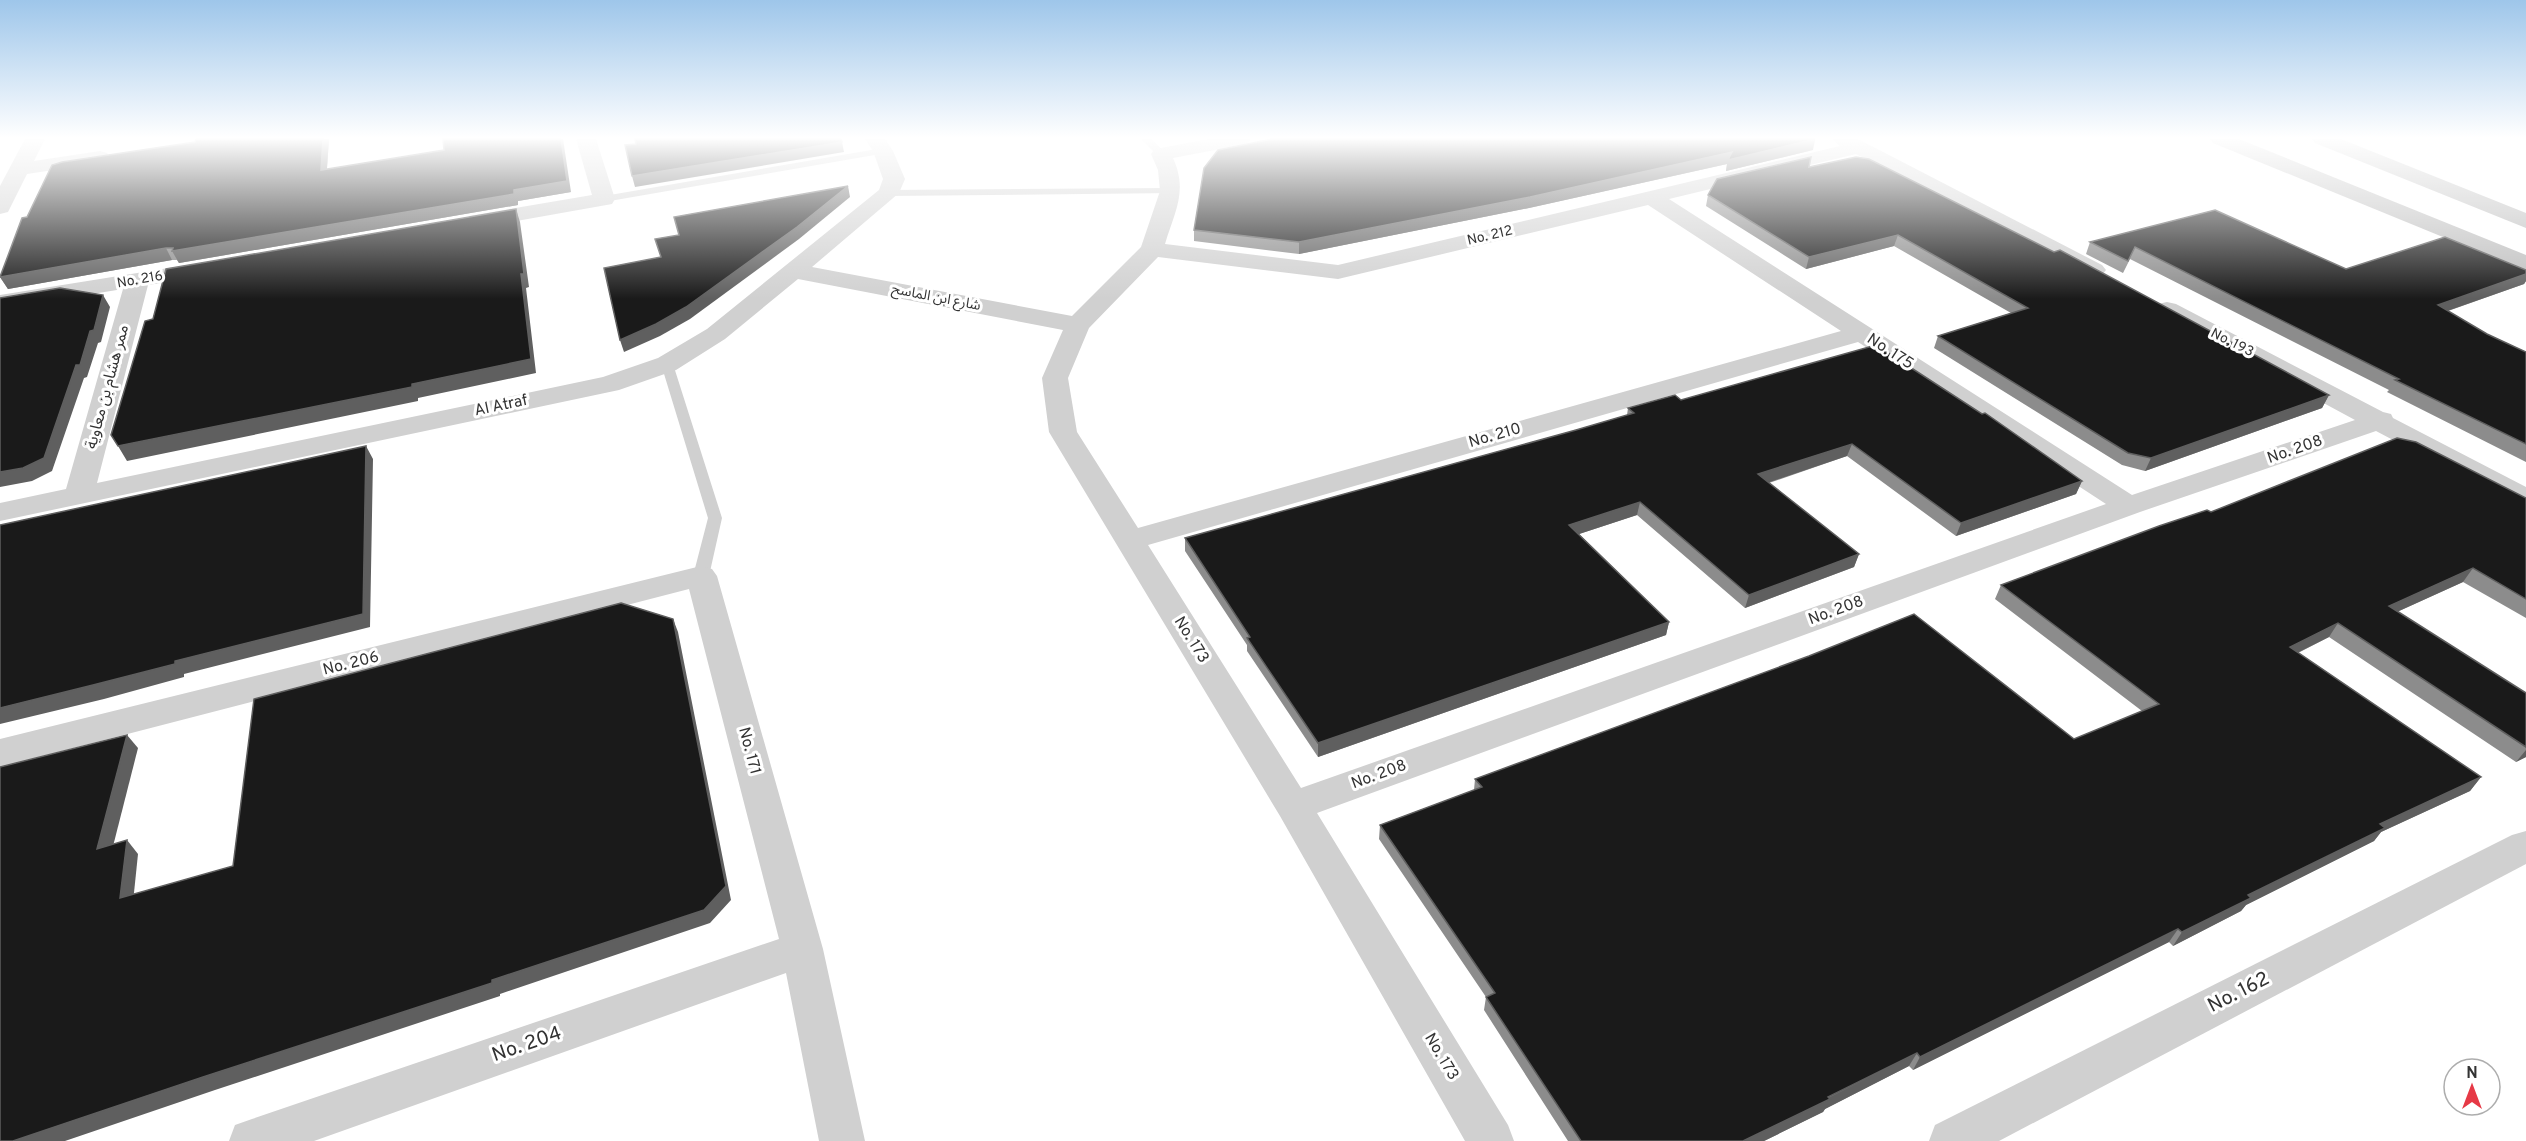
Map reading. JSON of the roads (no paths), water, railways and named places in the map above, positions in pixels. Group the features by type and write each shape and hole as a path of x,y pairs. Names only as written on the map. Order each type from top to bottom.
{"main road":[{"path":"2350,192 2526,264"},
{"path":"2454,192 2526,221"}],"street":[{"path":"0,207 8,192"},
{"path":"452,226 604,199 602,192"},
{"name":"No. 173","path":"1171,192 1152,249 1078,325 1055,378 1063,432 1293,806 1491,1141"},
{"name":"No. 212","path":"1152,249 1338,272 1669,192"},
{"path":"1944,192 2109,278"},
{"name":"Al Atraf","path":"0,512 610,384 667,364 716,334 888,193"},
{"name":"No. 175","path":"1652,197 2129,506"},
{"name":"No. 216","path":"0,302 231,264"},
{"name":"شارع ابن الماسح","path":"795,271 1078,325"},
{"name":"ممر هشام بن معاوية","path":"79,494 137,280"},
{"name":"No. 193","path":"2151,300 2526,498"},
{"name":"No. 210","path":"1130,540 1861,333"},
{"name":"No. 208","path":"1293,806 2129,506 2381,420"},
{"name":"No. 206","path":"0,753 701,576"},
{"name":"No. 171","path":"701,576 802,949 842,1141"},
{"name":"No. 162","path":"1952,1141 2526,846"},
{"name":"No. 204","path":"252,1141 802,949"}],"lane":[{"path":"604,199 638,192"},
{"path":"888,193 959,192"},
{"name":"No. 171","path":"667,364 715,518 701,576"}]}
